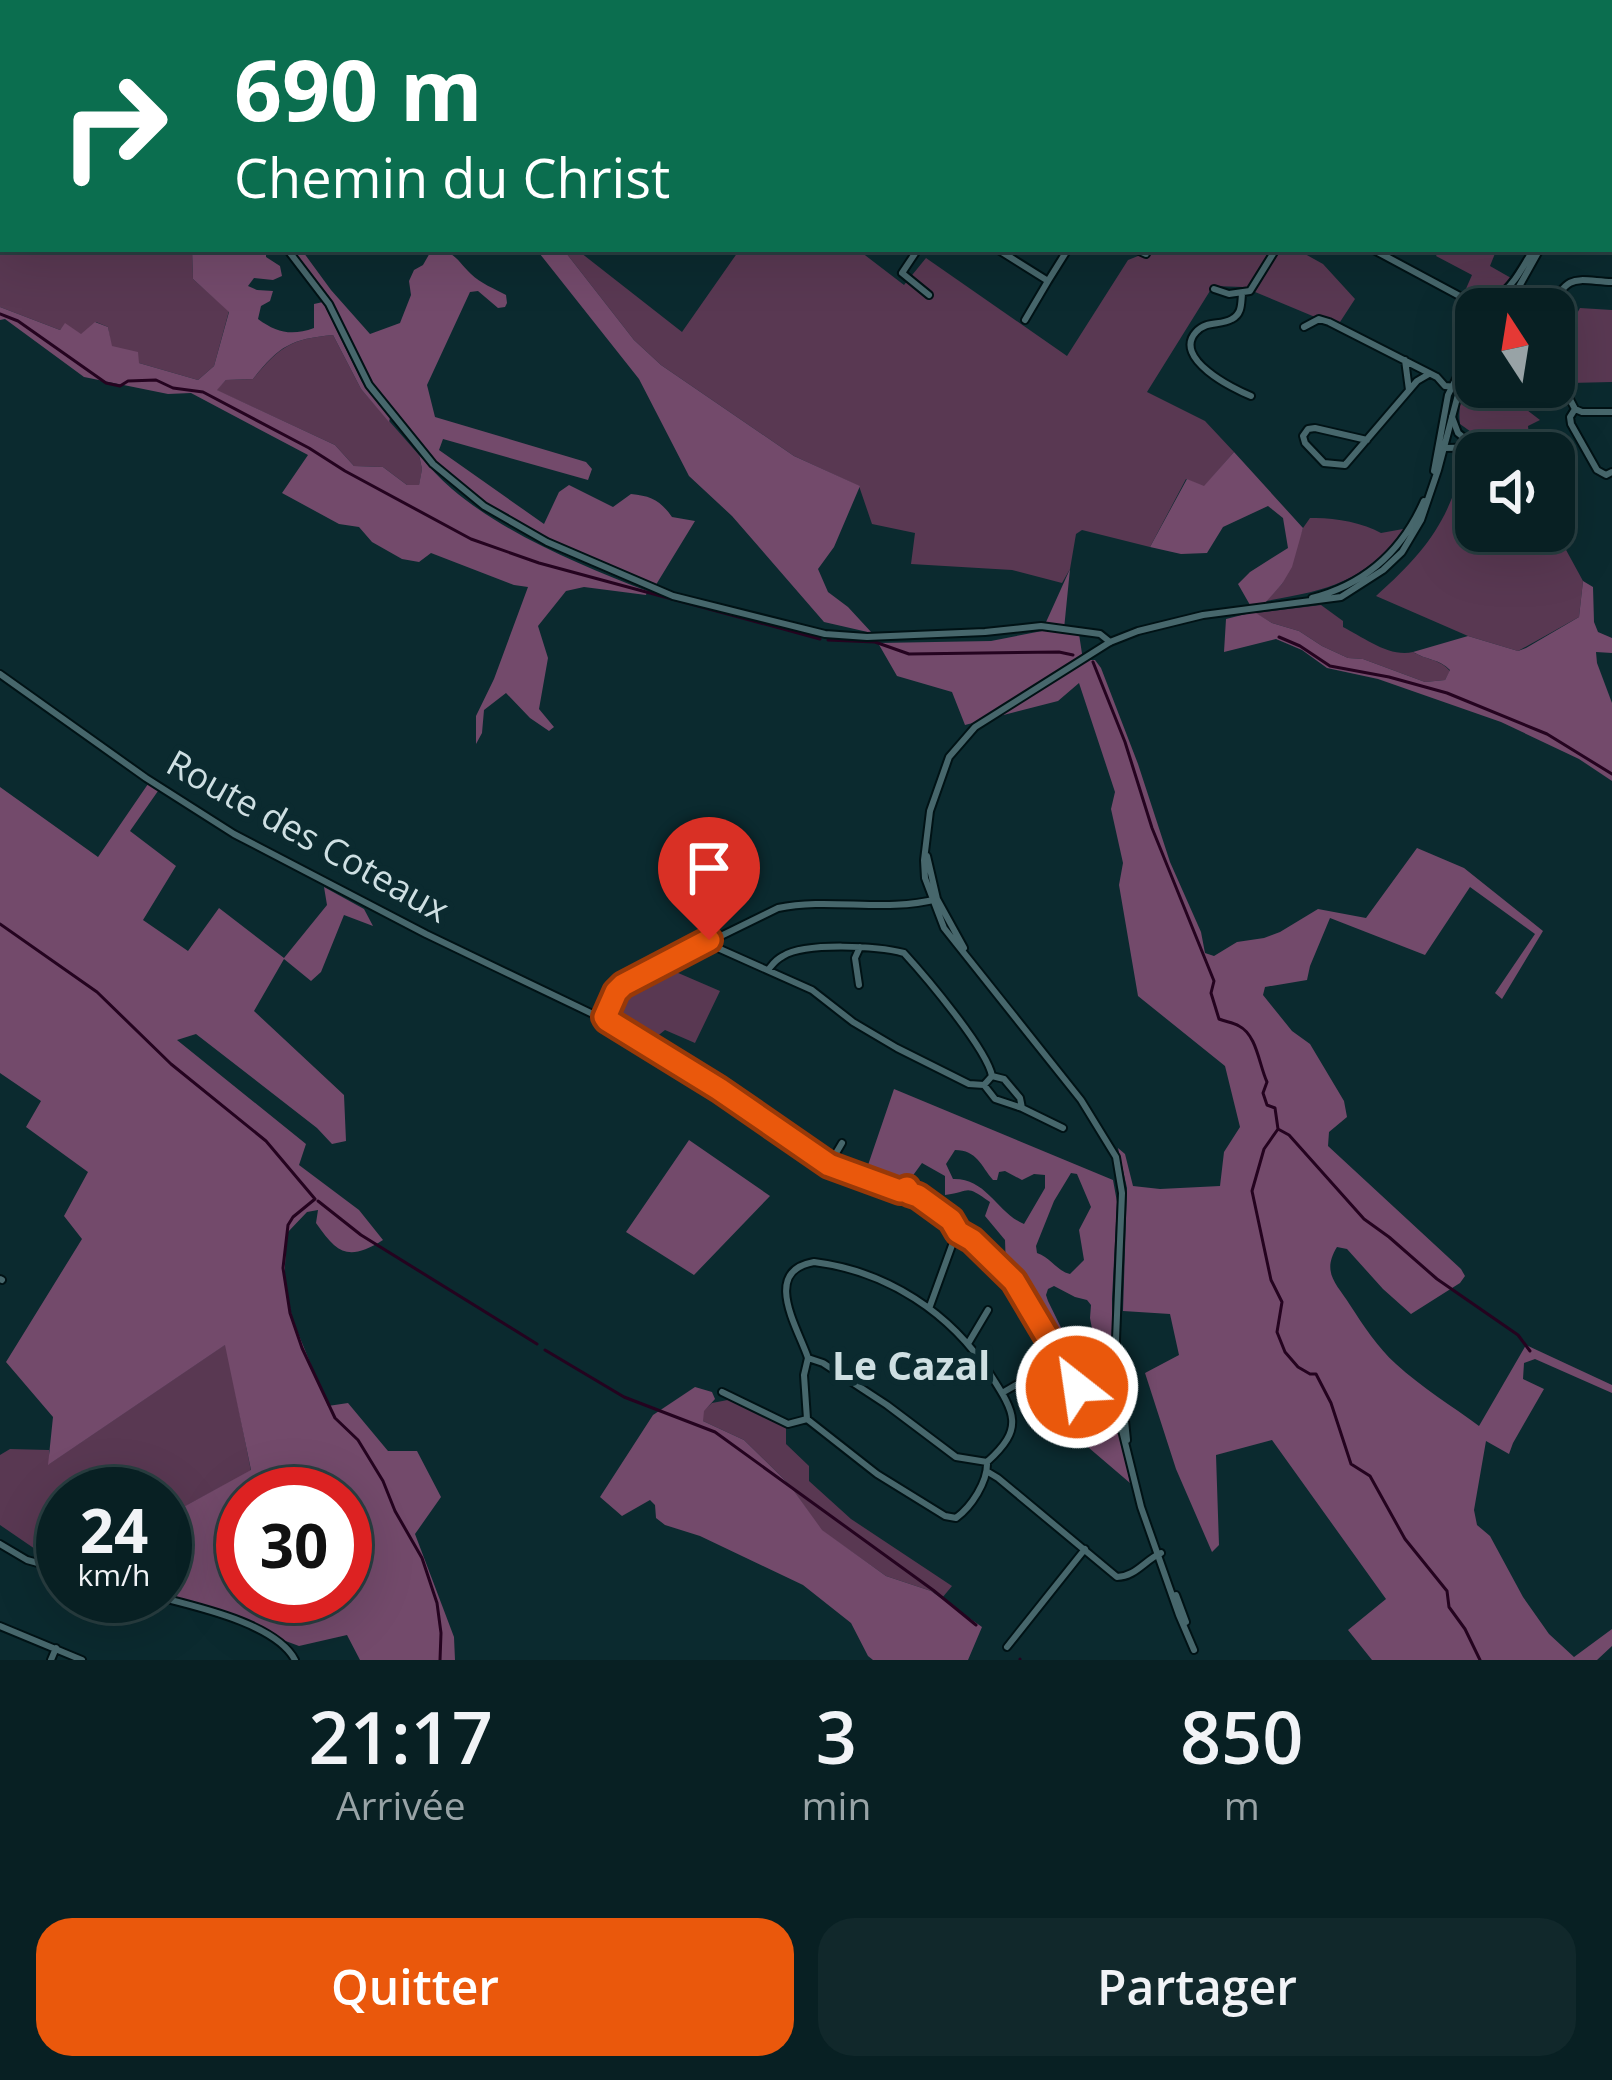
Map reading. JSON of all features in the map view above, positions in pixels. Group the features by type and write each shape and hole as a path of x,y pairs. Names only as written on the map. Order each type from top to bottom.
{"street":[{"path":"835,0 849,0"},
{"path":"289,252 329,304 360,370 385,407 440,473 484,506 548,542 653,590 825,634 867,637 1032,626 1100,634 1110,642"},
{"path":"915,252 902,273 929,295"},
{"path":"1003,252 1048,281"},
{"path":"1025,320 1066,252"},
{"path":"1142,252 1146,254"},
{"path":"1214,289 1242,294 1255,286 1274,252"},
{"path":"1378,252 1455,294"},
{"path":"1508,288 1535,252"},
{"path":"1518,288 1536,252"},
{"path":"1562,288 1570,282 1612,282"},
{"path":"1242,294 1238,315 1199,329 1190,346 1196,359 1221,382 1251,396"},
{"path":"1304,327 1322,320 1362,336 1445,386 1455,387"},
{"path":"1405,360 1409,390"},
{"path":"1367,440 1315,428 1303,436 1321,460 1338,466 1348,463 1409,390 1433,375 1454,378 1455,382"},
{"path":"1442,448 1455,391"},
{"path":"1198,1660 1141,1507 1118,1393 1122,1193 1116,1157 1082,1100 976,966 934,900 926,838 935,789 965,736 1000,709 1110,642 1203,615 1330,593 1352,584 1388,558 1422,506 1455,394"},
{"path":"1612,412 1574,410 1570,417 1598,470 1606,476 1612,472"},
{"path":"1452,417 1458,432"},
{"path":"1442,448 1455,448"},
{"name":"Route des Coteaux","path":"0,674 234,834 577,1009 605,1017 829,1165 918,1196 948,1217 958,1232 1014,1281 1082,1393"},
{"path":"605,1017 623,985 769,912 790,906 934,900"},
{"path":"720,935 727,952"},
{"path":"709,940 812,990 897,1048 969,1084 984,1085 995,1099 1064,1128"},
{"path":"769,970 790,952 860,947 898,951 907,956 976,1044 992,1076"},
{"path":"859,985 855,958 860,947"},
{"path":"984,1085 992,1076"},
{"path":"992,1076 1004,1079 1022,1108"},
{"path":"829,1165 842,1143"},
{"path":"930,1306 958,1232"},
{"path":"802,1264 828,1264 862,1272 930,1306 968,1342 1002,1393 1014,1426 1010,1438 987,1462 988,1472 964,1512 951,1518 877,1474 807,1419 803,1375 808,1358 784,1289 789,1274 802,1264"},
{"path":"968,1342 988,1310"},
{"path":"808,1358 887,1405 956,1456 987,1462"},
{"path":"1002,1393 1060,1359"},
{"path":"1082,1393 1106,1389 1118,1393"},
{"path":"722,1392 788,1424 807,1419"},
{"path":"1082,1393 1096,1402 1118,1393"},
{"path":"988,1472 1118,1577 1131,1575 1159,1554"},
{"path":"0,1544 36,1563"},
{"path":"1007,1647 1085,1549"},
{"path":"192,1605 261,1632 283,1644 295,1660"},
{"path":"0,1626 82,1660"},
{"path":"51,1660 56,1648"}],"shaded area":[{"path":"0,252 192,252 193,279 229,311 214,366 198,380 139,363 111,346 108,327 96,322 81,335 65,324 60,330 0,307"},
{"path":"192,252 266,252 280,266 282,276 254,278 248,286 273,291 258,319 285,332 314,328 314,304 323,302 362,382 390,418 389,422 361,389 333,335 287,346 253,379 226,380 217,390 335,445 354,466 383,467 407,485 419,485 419,455 452,489 496,520 571,560 647,591 646,595 584,587 566,591 538,626 548,658 539,709 554,727 549,731 506,693 484,710 476,744 476,716 528,587 431,553 419,562 402,559 372,542 359,527 339,524 282,493 308,455 191,393 168,394 84,377 5,319 0,320 0,307 60,330 65,323 81,334 95,322 108,327 112,346 138,352 139,363 198,380 214,366 229,312 193,279"},
{"path":"292,252 303,252 370,334 400,323 411,295 409,281 430,252 450,254 475,277 506,295 505,307 498,308 478,291 470,292 427,385 435,417 586,462 592,469 588,480 443,439 439,450 544,524 559,492 569,485 613,507 631,494 644,496 672,517 695,521 654,588 520,525 485,505 434,463 375,391 333,304"},
{"path":"538,252 565,252 634,340 661,365 794,456 860,486 834,547 818,569 828,592 872,633 824,622 732,516 689,476 639,379"},
{"path":"565,252 580,252 682,332 738,252 861,252 904,285 926,258 1067,356 1128,260 1148,252 1301,252 1323,264 1355,299 1340,322 1315,317 1243,287 1213,286 1147,392 1205,421 1234,452 1204,487 1186,479 1150,547 1082,530 1076,534 1070,569 1062,583 1012,570 911,564 915,533 872,524 859,486 794,456 661,365 634,340"},
{"path":"1438,252 1496,252 1490,266 1511,278 1501,288 1466,288 1472,275 1436,256"},
{"path":"1580,308 1612,310 1612,382 1575,383 1575,317"},
{"path":"333,335 361,389 419,455 419,486 407,485 383,467 354,466 335,445 216,390 226,380 253,379 287,346"},
{"path":"1524,408 1540,420 1528,426 1529,432 1471,432 1460,424 1460,409"},
{"path":"1234,452 1303,528 1292,567 1256,613 1348,658 1425,682 1445,680 1450,670 1446,666 1413,652 1468,636 1518,651 1579,617 1583,581 1593,587 1594,622 1598,632 1612,638 1612,653 1596,652 1612,703 1612,781 1579,759 1501,722 1378,679 1327,668 1276,639 1224,652 1226,619 1254,612 1238,584 1288,548 1283,518 1268,506 1223,527 1207,553 1181,554 1150,547 1187,479 1204,486"},
{"path":"1455,488 1455,552 1567,552 1583,581 1579,617 1518,651 1468,636 1376,596 1434,533"},
{"path":"1310,518 1347,521 1381,533 1403,532 1373,563 1342,582 1266,601 1282,584"},
{"path":"1070,569 1064,629 1079,634 1083,660 1095,660 1101,668 1205,953 1214,956 1237,942 1280,932 1318,909 1366,918 1417,848 1464,868 1543,931 1502,999 1495,993 1535,934 1470,887 1425,955 1330,918 1307,980 1265,987 1263,995 1292,1031 1310,1044 1344,1101 1347,1117 1329,1132 1328,1146 1465,1276 1411,1314 1347,1249 1337,1247 1330,1264 1333,1278 1383,1351 1479,1426 1526,1345 1612,1385 1612,1393 1535,1359 1524,1363 1523,1379 1544,1389 1509,1454 1486,1441 1474,1510 1477,1525 1490,1536 1523,1597 1549,1634 1574,1657 1612,1629 1612,1646 1597,1660 1372,1660 1348,1630 1386,1599 1272,1440 1216,1455 1219,1545 1212,1552 1176,1469 1145,1373 1179,1355 1170,1314 1123,1311 1127,1188 1118,1148 1125,1154 1133,1186 1220,1186 1224,1152 1240,1127 1225,1066 1138,996 1119,885 1123,863 1111,809 1115,792 1079,683 1058,701 965,725 952,692 897,676 878,643 991,641 1042,631"},
{"path":"1321,605 1343,621 1343,627 1377,646 1413,652 1442,664 1450,671 1445,680 1425,682 1348,658 1255,613"},
{"path":"148,784 158,791 130,831 176,866 143,920 188,951 219,908 284,958 327,905 324,887 364,909 373,926 344,915 321,972 311,981 284,959 254,1011 344,1095 346,1141 332,1144 196,1034 177,1040 306,1144 299,1165 359,1210 383,1240 361,1251 345,1251 316,1223 318,1210 307,1212 287,1233 284,1281 293,1321 328,1406 348,1403 388,1451 417,1451 441,1497 415,1534 454,1637 455,1660 360,1660 347,1635 299,1646 237,1623 372,1623 372,1467 250,1467 225,1345 48,1465 53,1417 6,1362 82,1239 64,1216 88,1172 26,1127 41,1101 0,1073 0,787 98,857"},
{"path":"669,969 720,991 695,1043 665,1030 650,1042 611,1017 624,992"},
{"path":"894,1089 1113,1180 1117,1202 1113,1376 1106,1384 1085,1389 1078,1384 1006,1268 1005,1240 985,1216 990,1202 968,1190 945,1195 945,1176 922,1163 906,1185 867,1168","holes":["955,1150 974,1156 993,1180 1005,1171 1022,1180 1045,1175 1045,1188 1024,1224 975,1184 953,1179 946,1164","1071,1173 1077,1174 1091,1207 1079,1230 1084,1260 1070,1274 1037,1253 1054,1201","1054,1286 1091,1305 1095,1345 1088,1357 1075,1356 1048,1301 1048,1289"]},
{"path":"689,1140 770,1196 694,1275 626,1232"},
{"path":"226,1344 250,1467 216,1467 216,1490 192,1503 192,1467 36,1467 36,1550 0,1525 0,1455 10,1449 49,1450 49,1464"},
{"path":"695,1387 712,1392 715,1399 704,1411 703,1421 744,1440 789,1484 822,1530 886,1576 931,1591 982,1627 968,1660 873,1660 851,1623 803,1585 700,1536 665,1525 656,1518 650,1500 622,1516 600,1497 653,1415"},
{"path":"733,1399 786,1428 786,1444 809,1466 809,1481 851,1519 952,1586 942,1598 886,1576 821,1530 789,1484 744,1440 703,1421 703,1411 712,1403"},
{"path":"1089,1407 1116,1410 1130,1483 1068,1430"},
{"path":"216,1489 216,1615 192,1608 192,1502"}],"waterway":[{"path":"0,314 18,321 106,383 120,386 128,381 156,380 203,392 471,539 539,563 820,639"},
{"path":"1279,637 1330,666 1447,693 1547,734 1612,774"},
{"path":"828,640 875,642 909,654 1073,655"},
{"path":"1093,662 1152,828 1214,981 1211,993 1219,1019 1250,1036 1267,1082 1263,1093 1267,1105 1275,1108 1278,1129 1264,1149 1252,1191 1271,1280 1282,1302 1277,1332 1298,1367 1316,1374 1351,1464 1370,1476 1405,1539 1447,1591 1449,1607 1480,1660"},
{"path":"0,924 97,992 171,1064 266,1141 315,1199 288,1225 283,1268 290,1313 335,1418 358,1440 422,1558 437,1603 440,1660"},
{"path":"1278,1129 1289,1135 1364,1219 1437,1279 1518,1335 1530,1351"},
{"path":"318,1201 361,1235 537,1344"},
{"path":"545,1350 624,1397 715,1432 976,1625"}],"district":[{"name":"Le Cazal","path":"911,1366"}],"route":[{"path":"709,940 623,985 613,998 607,1020 829,1165 900,1191 907,1188 948,1217 958,1232 1020,1288 1077,1387"}]}
